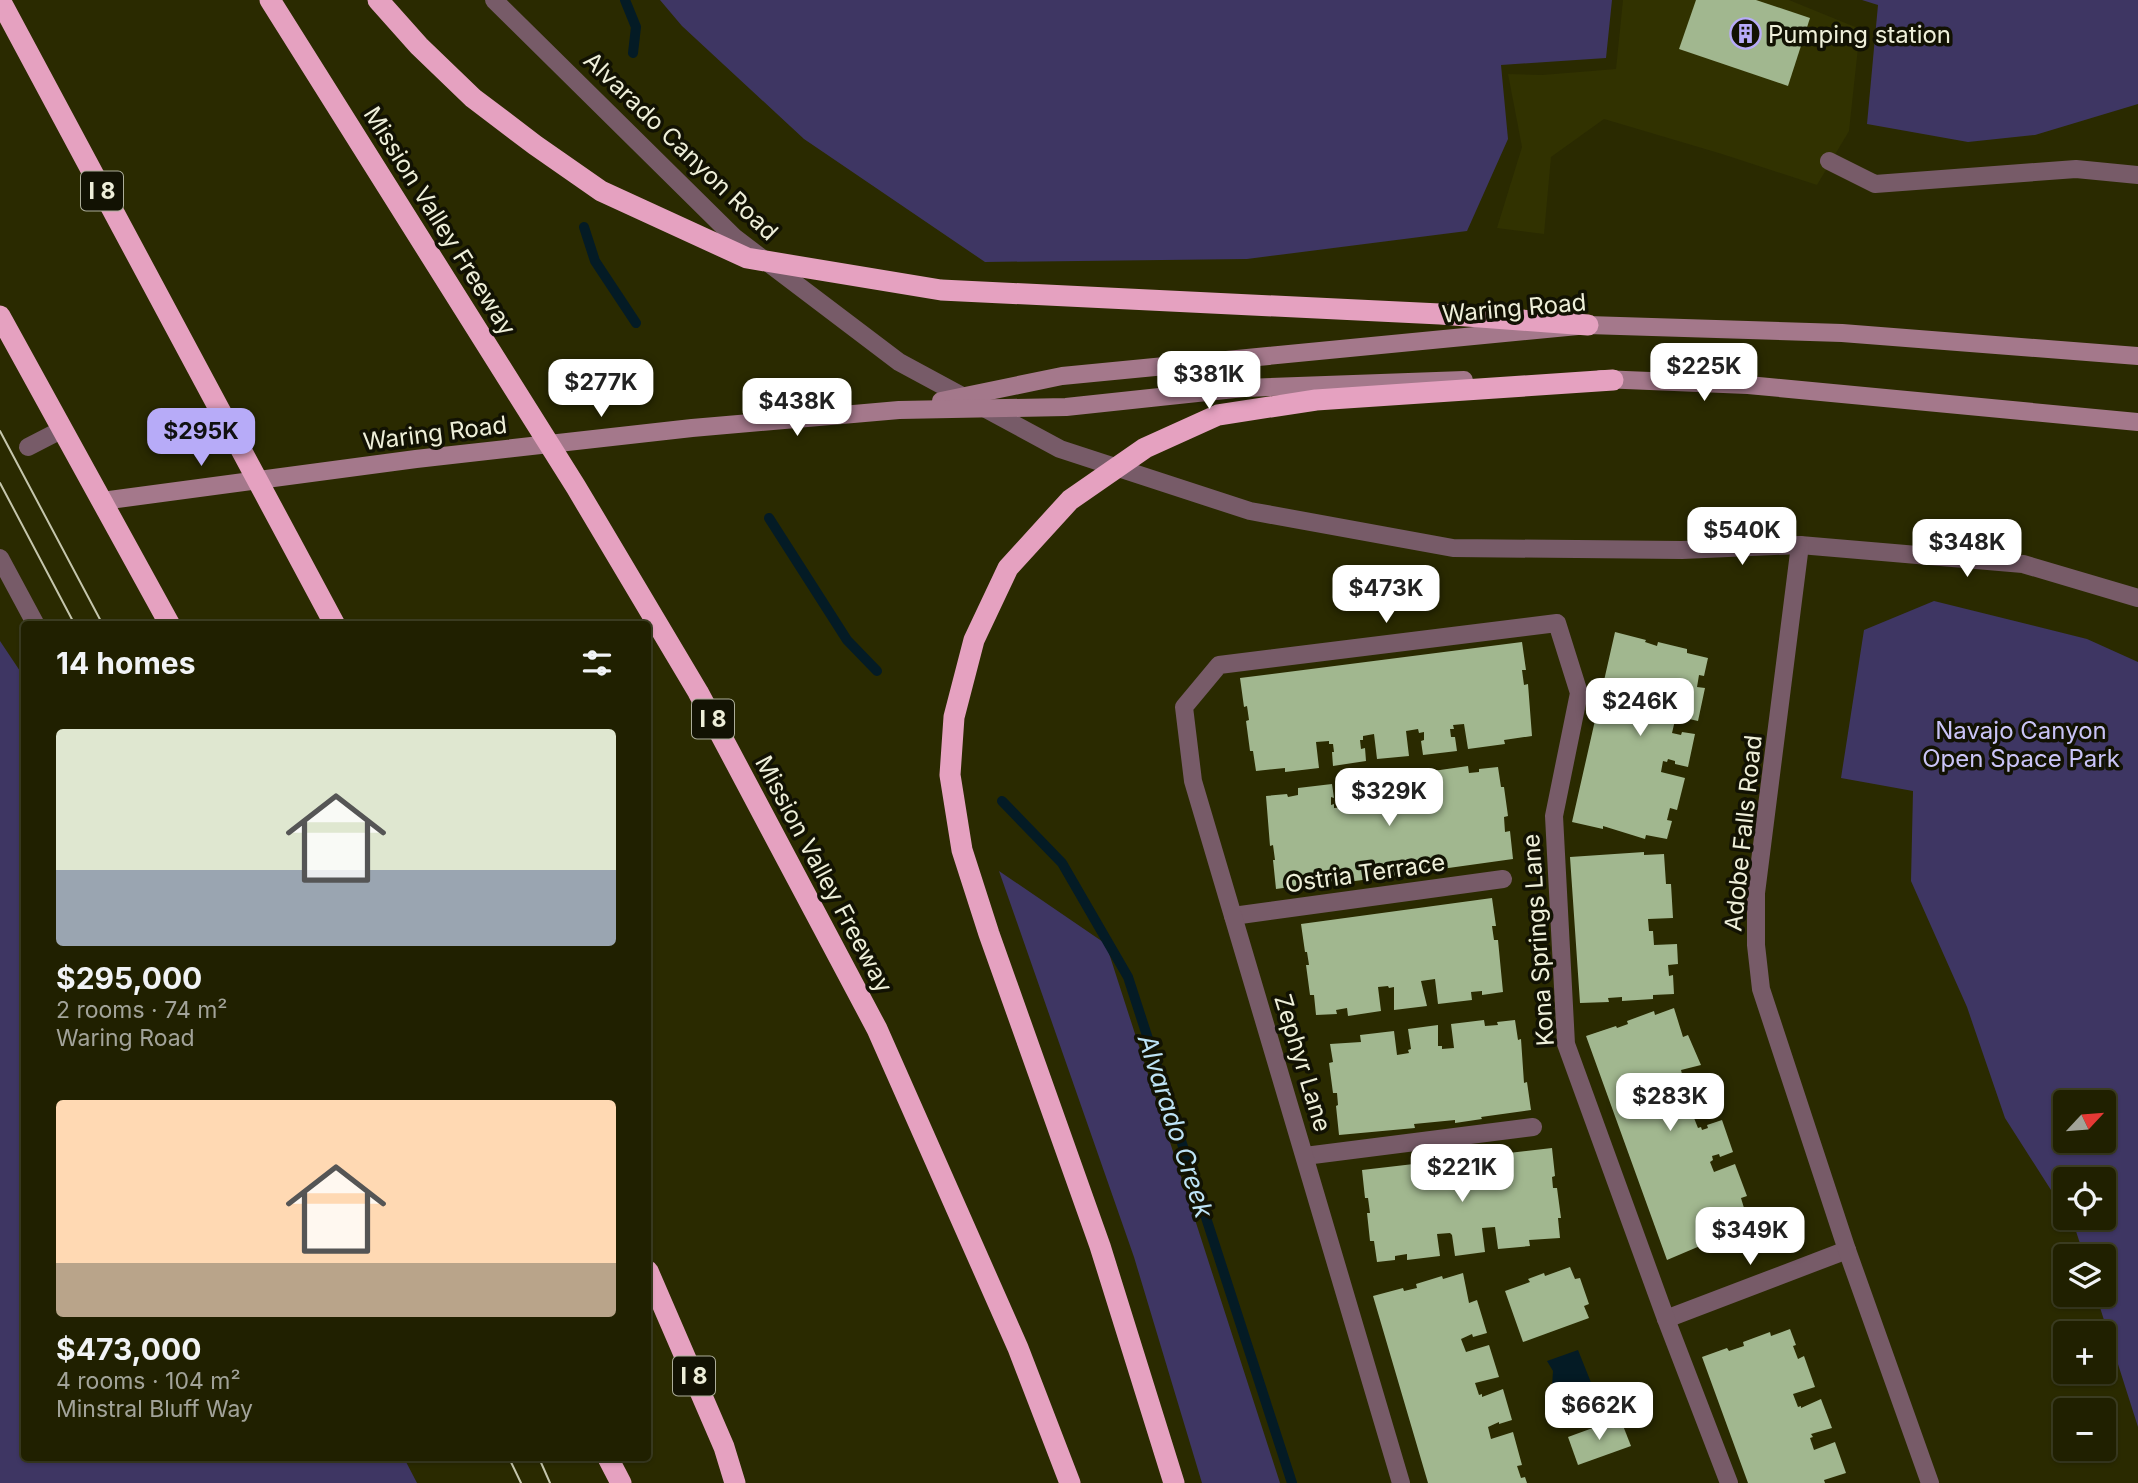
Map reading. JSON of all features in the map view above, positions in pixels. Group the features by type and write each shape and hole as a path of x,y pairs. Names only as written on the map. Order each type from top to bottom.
{"highway":[{"name":"I 8","path":"0,0 333,621"},
{"name":"Mission Valley Freeway","path":"270,0 576,487 698,692 877,1029 1018,1348 1070,1483"},
{"path":"378,0 419,46 473,98 535,145 601,191 747,258 941,290 1440,314 1588,325"},
{"path":"0,316 168,621"},
{"path":"1174,1483 1100,1245 989,934 962,850 950,775 954,717 974,640 1008,568 1070,500 1144,448 1218,415 1316,400 1614,380"},
{"name":"I 8","path":"651,1278 724,1447 735,1483"},
{"path":"610,1461 621,1483"}],"main road":[{"name":"Waring Road","path":"900,410 1062,376 1588,325 1842,333 2138,356"},
{"name":"Waring Road","path":"102,501 416,458 692,428 900,410 1066,407 1244,388 1519,378 1748,385 2138,422"}],"street":[{"name":"Alvarado Canyon Road","path":"494,0 734,237 899,362 1060,449 1250,511 1454,548 1682,550 1800,545"},
{"path":"1829,161 1875,184 2076,169 2138,174"},
{"path":"28,447 61,430"},
{"path":"1800,545 2023,564 2138,598"},
{"name":"Adobe Falls Road","path":"1800,545 1756,893 1756,945 1761,989 1847,1250 1930,1483"},
{"path":"0,558 34,621"},
{"name":"Kona Springs Lane","path":"1219,665 1557,623 1579,693 1554,816 1566,1044 1724,1481"},
{"name":"Zephyr Lane","path":"1219,665 1184,707 1193,780 1401,1483"},
{"name":"Ostria Terrace","path":"1233,916 1503,879"},
{"path":"1305,1156 1533,1127"},
{"path":"1666,1320 1847,1250"}],"shaded area":[{"path":"1623,0 1789,0 1860,29 1849,131 1817,185 1604,119 1551,157 1544,234 1497,228 1522,147 1508,74 1542,75 1616,69"}],"green space":[{"path":"660,0 1612,0 1606,58 1501,65 1508,139 1467,231 1247,259 985,262 804,139 682,26"},
{"path":"1862,0 2138,0 2138,104 2035,135 1968,142 1867,124 1878,5"},
{"name":"Navajo Canyon Open Space Park","path":"1934,601 2087,639 2138,662 2138,1427 2116,1358 2116,1321 2104,1321 2100,1307 2116,1307 2116,1244 2080,1244 2076,1230 2116,1230 2116,1167 2053,1167 2053,1193 2005,1118 1967,1007 1911,881 1913,791 1841,778 1864,630"},
{"path":"0,641 21,672 21,1461 406,1461 417,1483 0,1483"},
{"path":"999,871 1106,944 1280,1483 1202,1483 1134,1257"}],"water":[{"path":"1578,1350 1602,1410 1569,1424 1570,1415 1567,1409 1561,1406 1552,1387 1553,1371 1547,1361"}],"building":[{"name":"Pumping station","path":"1696,0 1756,0 1810,18 1788,86 1679,49"},
{"path":"1615,632 1646,640 1645,642 1657,646 1658,642 1687,649 1687,653 1708,658 1704,676 1699,675 1697,687 1705,688 1698,721 1676,716 1672,733 1695,734 1688,767 1668,759 1667,762 1663,761 1661,772 1685,778 1677,810 1670,808 1667,820 1672,821 1667,839 1646,835 1645,839 1603,826 1603,829 1572,822"},
{"path":"1522,642 1526,670 1522,670 1524,685 1528,684 1532,736 1504,740 1505,744 1468,749 1464,724 1453,725 1454,729 1450,729 1451,737 1455,737 1457,751 1423,755 1421,741 1424,740 1424,732 1419,733 1418,729 1406,731 1409,756 1377,759 1374,734 1363,736 1363,740 1360,740 1361,749 1365,748 1366,761 1333,766 1333,744 1329,744 1329,741 1316,742 1319,768 1285,772 1285,768 1256,771 1253,751 1250,751 1246,721 1249,720 1247,706 1244,707 1240,678"},
{"path":"1468,766 1469,773 1498,767 1508,816 1504,817 1505,832 1510,831 1513,859 1276,889 1275,860 1273,845 1270,846 1266,796 1287,794 1288,797 1298,795 1298,788 1332,784 1334,798 1331,797 1331,805 1334,804 1334,808 1346,807 1343,783 1377,778 1381,802 1391,800 1391,797 1395,796 1389,777 1423,772 1425,785 1420,786 1422,793 1425,792 1426,796 1437,795 1433,771"},
{"path":"1644,852 1644,855 1664,854 1666,884 1671,884 1673,918 1648,919 1649,931 1653,931 1654,945 1677,944 1678,964 1668,965 1669,976 1673,975 1674,994 1653,995 1653,999 1622,1001 1622,997 1608,998 1609,1002 1580,1003 1570,857"},
{"path":"1492,898 1496,926 1492,926 1494,940 1498,940 1503,992 1482,995 1482,991 1471,992 1472,1000 1438,1004 1435,979 1421,981 1427,1006 1394,1010 1394,987 1388,986 1378,987 1381,1011 1348,1016 1347,1008 1336,1010 1337,1014 1316,1015 1314,995 1310,995 1306,965 1309,965 1301,924"},
{"path":"1674,1008 1683,1037 1688,1035 1701,1065 1681,1070 1682,1074 1678,1075 1682,1086 1706,1078 1717,1110 1694,1118 1698,1128 1708,1128 1707,1125 1722,1120 1733,1152 1720,1157 1719,1154 1712,1156 1713,1160 1710,1162 1714,1172 1735,1164 1747,1196 1741,1198 1744,1208 1748,1207 1755,1226 1735,1233 1736,1236 1708,1245 1707,1243 1667,1260 1586,1036 1628,1024 1627,1021 1654,1011 1655,1015"},
{"path":"1484,1020 1485,1026 1515,1020 1518,1040 1521,1039 1524,1083 1527,1082 1531,1110 1455,1123 1455,1120 1414,1124 1415,1128 1339,1135 1337,1093 1333,1093 1329,1063 1333,1062 1330,1044 1361,1042 1360,1035 1394,1031 1397,1055 1409,1053 1408,1050 1411,1049 1408,1029 1438,1025 1438,1046 1442,1046 1442,1049 1454,1048 1451,1024"},
{"path":"1552,1148 1555,1176 1552,1177 1553,1188 1557,1188 1561,1218 1558,1218 1560,1238 1529,1240 1530,1246 1498,1249 1495,1227 1482,1228 1485,1252 1455,1256 1452,1235 1437,1234 1440,1256 1407,1260 1407,1254 1395,1256 1395,1260 1377,1262 1374,1241 1370,1241 1367,1213 1370,1213 1368,1198 1365,1198 1362,1170"},
{"path":"1570,1267 1575,1279 1580,1278 1589,1304 1584,1306 1589,1318 1523,1342 1505,1291 1530,1282 1528,1279 1544,1273 1545,1276"},
{"path":"1463,1273 1469,1303 1477,1300 1487,1333 1473,1337 1472,1334 1461,1339 1466,1352 1489,1345 1499,1377 1475,1383 1479,1395 1482,1394 1482,1397 1503,1389 1512,1420 1488,1427 1491,1439 1513,1432 1522,1465 1517,1466 1521,1478 1525,1477 1527,1483 1428,1483 1373,1296 1403,1288 1404,1291 1417,1288 1416,1284"},
{"path":"1790,1329 1798,1359 1804,1356 1815,1387 1793,1394 1798,1407 1821,1399 1832,1428 1811,1434 1814,1450 1835,1442 1846,1473 1824,1480 1825,1483 1748,1483 1702,1357 1727,1348 1729,1351 1744,1346 1743,1342 1770,1332 1771,1336"},
{"path":"1620,1418 1631,1446 1578,1465 1568,1437"}],"waterway":[{"name":"Alvarado Creek","path":"625,0 636,27 633,53"},
{"name":"Alvarado Creek","path":"584,227 595,261 636,323"},
{"name":"Alvarado Creek","path":"769,518 847,640 877,671"},
{"name":"Alvarado Creek","path":"1002,801 1062,863 1128,977 1292,1483"}],"tram line":[{"path":"0,431 101,621"},
{"path":"0,483 73,621"},
{"path":"510,1461 521,1483"},
{"path":"540,1461 550,1483"}],"place":[{"name":"Pumping station","path":"1745,34"}]}
